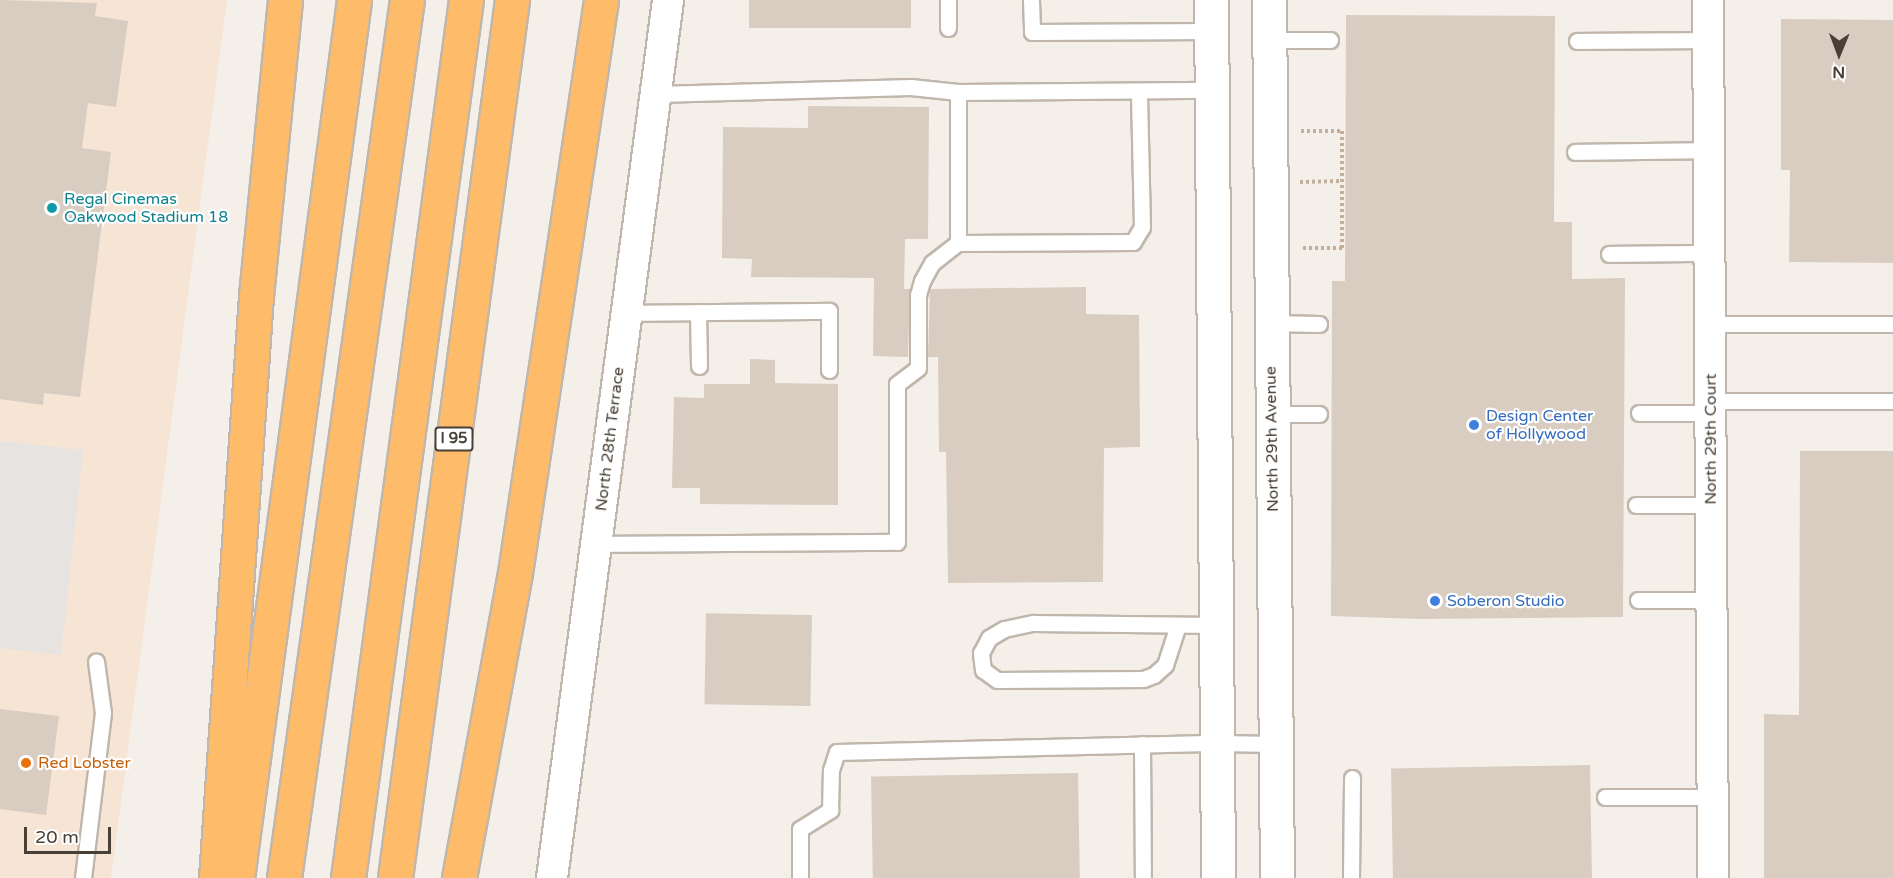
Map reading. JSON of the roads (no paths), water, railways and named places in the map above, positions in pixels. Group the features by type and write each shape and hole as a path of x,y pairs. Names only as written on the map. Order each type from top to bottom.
{"highway":[{"path":"216,878 256,296 285,0"},
{"path":"237,878 354,0"},
{"path":"284,878 408,0"},
{"path":"348,878 466,0"},
{"name":"I 95","path":"394,878 512,0"},
{"path":"459,878 515,573 601,0"}],"street":[{"name":"North 28th Terrace","path":"552,878 668,0"},
{"name":"North 29th Avenue","path":"1269,0 1276,878"},
{"name":"North 29th Court","path":"1708,0 1713,878"},
{"path":"1211,16 1218,878"}],"lane":[{"path":"948,0 948,28"},
{"path":"1031,0 1032,32 1211,16"},
{"path":"1270,40 1330,40"},
{"path":"1577,41 1708,40"},
{"path":"656,94 911,87 958,92 1211,90"},
{"path":"596,544 897,542 897,384 918,368 918,295 922,281 932,263 958,243 1132,242 1142,227 1139,91"},
{"path":"958,92 958,243"},
{"path":"1575,152 1710,150"},
{"path":"1609,254 1710,253"},
{"path":"626,313 829,311 830,370"},
{"path":"698,312 699,366"},
{"path":"1271,323 1319,324"},
{"path":"1711,324 1893,324"},
{"path":"1639,412 1711,407 1893,401"},
{"path":"1272,414 1319,414"},
{"path":"1636,505 1712,505"},
{"path":"1638,600 1712,600"},
{"path":"1178,624 1165,665 1154,675 1143,679 998,680 983,670 981,653 989,638 1004,629 1033,623 1178,624 1216,625"},
{"path":"83,878 103,713 96,661"},
{"path":"800,878 800,829 830,810 831,770 837,752 1218,742 1276,744"},
{"path":"1142,744 1143,878"},
{"path":"1351,878 1352,778"},
{"path":"1605,797 1713,797"}],"place":[{"name":"Regal Cinemas Oakwood Stadium 18","path":"52,208"},
{"name":"Design Center of Hollywood","path":"1474,425"},
{"name":"Soberon Studio","path":"1435,601"},
{"name":"Red Lobster","path":"26,763"}]}
